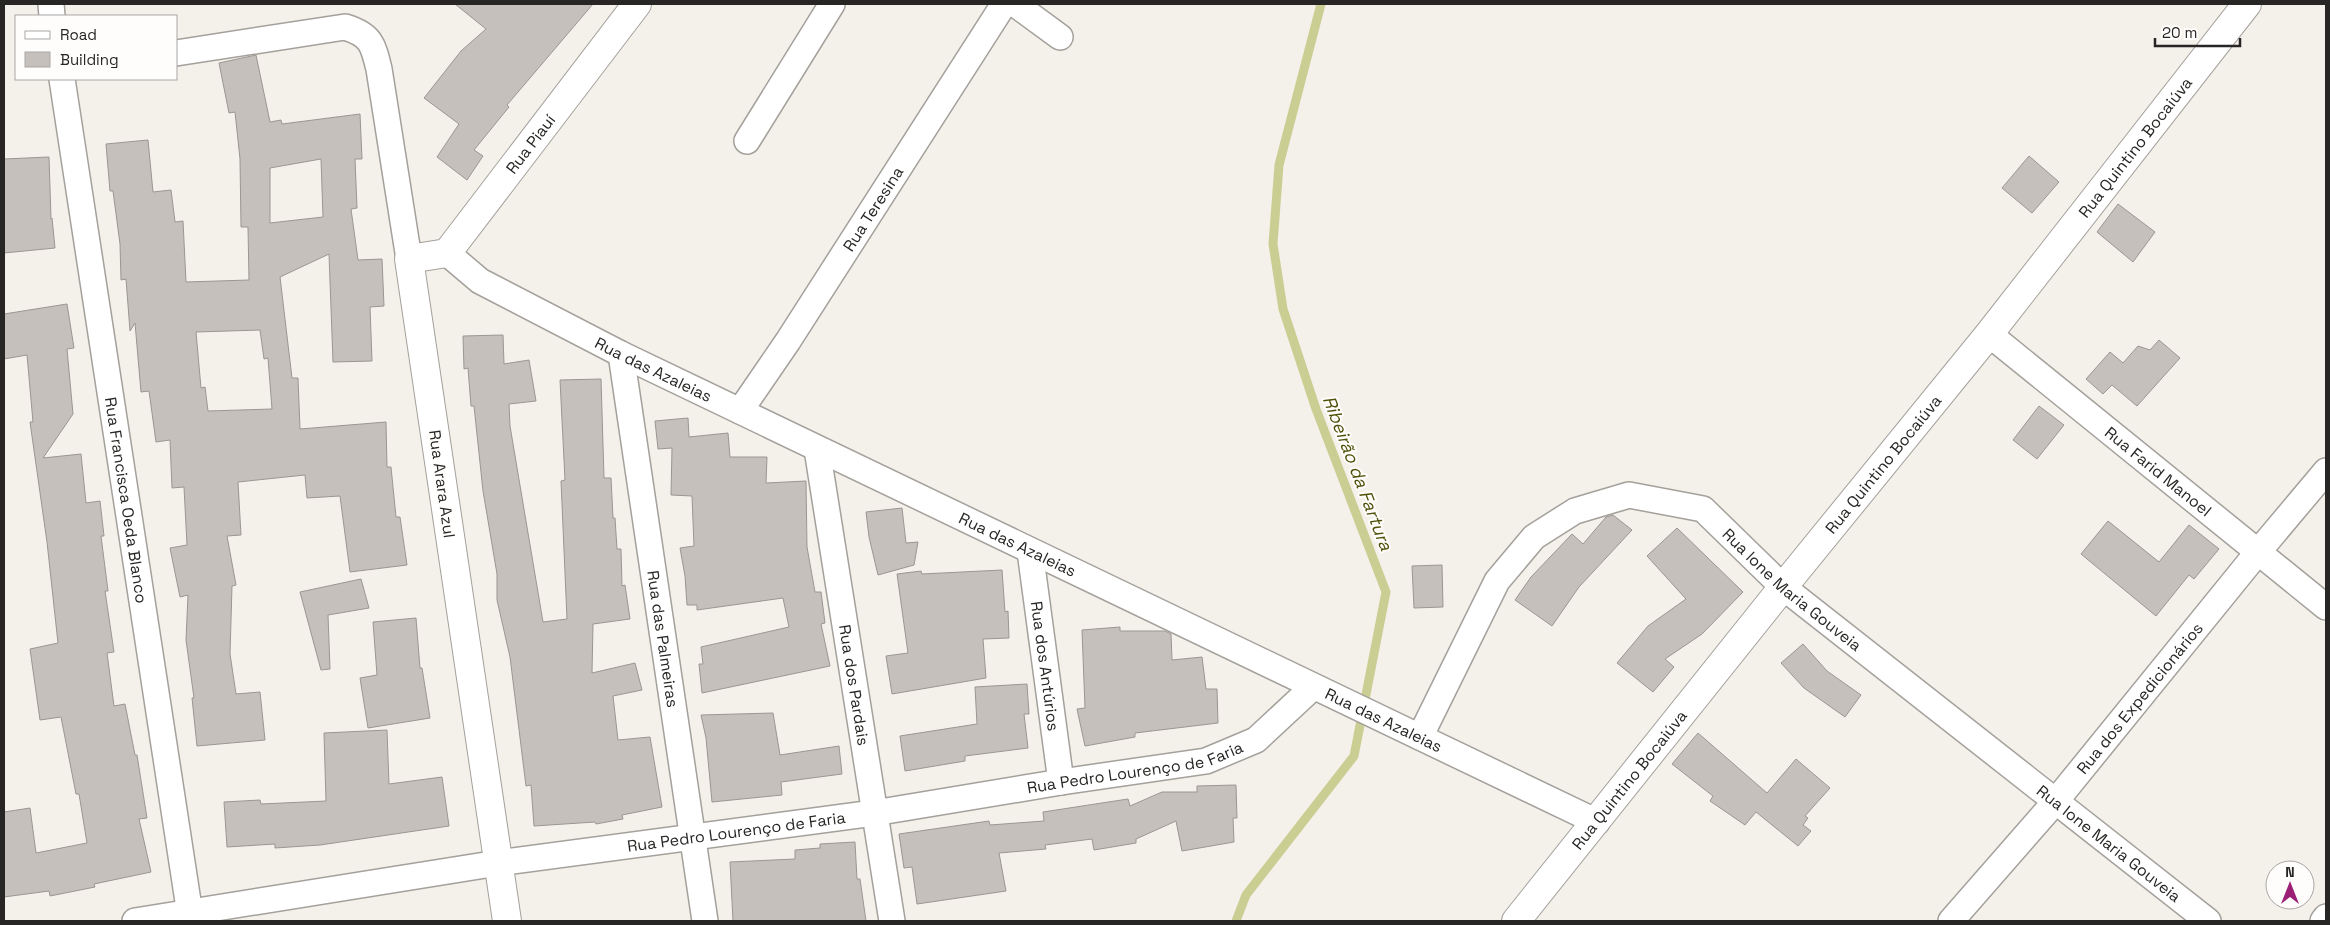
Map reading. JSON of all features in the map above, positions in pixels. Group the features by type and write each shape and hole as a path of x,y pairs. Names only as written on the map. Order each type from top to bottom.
{"street":[{"name":"Rua Piauí","path":"447,253 637,4"},
{"path":"747,141 832,4"},
{"name":"Rua Teresina","path":"740,411 788,341 1004,4"},
{"path":"1015,4 1060,37"},
{"name":"Rua Quintino Bocaiúva","path":"1516,921 1783,587 1989,334 2247,4"},
{"name":"Rua Arara Azul","path":"178,53 346,27 361,32 374,48 409,259 507,921"},
{"name":"Rua Francisca Oeda Blanco","path":"62,80 190,917"},
{"path":"409,259 447,253"},
{"name":"Rua das Azaleias","path":"447,253 480,281 621,354 1597,822"},
{"name":"Rua Farid Manoel","path":"1989,334 2326,607"},
{"name":"Rua das Palmeiras","path":"621,354 705,921"},
{"name":"Rua dos Pardais","path":"817,448 892,921"},
{"name":"Rua dos Expedicionários","path":"1951,921 2055,802 2326,471"},
{"name":"Rua Ione Maria Gouveia","path":"1420,737 1497,581 1534,537 1575,511 1629,495 1703,509 1783,587 2208,921"},
{"name":"Rua dos Antúrios","path":"1030,551 1061,782"},
{"name":"Rua Pedro Lourenço de Faria","path":"136,921 190,917 498,863 874,813 1061,782 1206,762 1256,740 1324,692"},
{"path":"2323,921 2326,918"}],"building":[{"path":"455,4 593,4 507,105 509,107 474,150 483,156 467,180 437,157 459,124 424,98 461,51 486,29"},
{"path":"256,55 270,122 281,120 282,124 360,114 362,159 355,159 357,208 351,209 358,260 382,259 384,306 370,307 372,361 333,362 329,254 280,277 292,378 298,378 300,429 386,422 387,467 391,467 396,517 400,517 407,565 350,572 340,496 307,498 305,475 238,482 241,535 227,536 236,585 232,586 230,654 236,694 260,692 265,740 197,746 192,698 194,698 186,640 188,595 180,597 170,548 187,545 184,487 172,488 170,440 156,442 149,391 141,392 135,323 130,331 126,279 121,280 120,244 113,191 110,191 106,144 148,140 153,192 171,190 175,222 183,221 186,282 249,280 248,227 241,227 240,159 235,112 229,113 219,63","holes":["321,159 323,217 270,223 270,168","260,330 264,359 268,358 272,409 208,411 205,387 201,388 196,332"]},
{"path":"2029,156 2059,182 2032,213 2002,188"},
{"path":"49,157 51,219 55,248 4,253 4,159"},
{"path":"2118,204 2155,232 2133,262 2097,232"},
{"path":"67,304 74,348 67,349 73,414 43,458 81,454 86,503 100,501 104,536 101,536 108,591 105,591 114,652 107,653 114,706 125,704 135,755 137,755 147,818 139,819 151,872 94,884 95,887 50,896 49,891 4,897 4,812 30,808 36,853 87,843 79,794 76,794 61,717 40,720 30,649 58,643 47,542 30,422 33,422 27,355 4,359 4,314"},
{"path":"503,335 504,364 529,360 536,401 509,404 510,426 543,622 567,619 561,481 565,480 560,380 601,379 604,478 611,478 617,549 621,549 622,586 625,585 630,619 593,624 592,673 635,663 642,690 613,696 618,740 650,737 662,807 622,815 623,819 596,824 595,822 534,826 531,785 526,786 510,657 497,600 497,574 483,491 474,406 471,406 468,368 464,369 463,336"},
{"path":"2159,340 2180,358 2137,406 2112,385 2103,394 2086,379 2110,352 2123,363 2138,346 2150,350"},
{"path":"2039,406 2064,425 2037,459 2013,440"},
{"path":"688,418 689,437 728,433 730,457 767,457 766,483 806,481 807,547 815,592 821,592 825,623 821,624 830,666 702,693 699,664 703,664 701,647 789,627 783,598 697,610 697,605 687,605 685,576 680,548 694,546 692,496 671,495 672,448 658,449 655,421"},
{"path":"902,508 906,543 918,542 914,565 878,575 869,537 866,512"},
{"path":"1613,515 1632,530 1579,587 1552,626 1515,600 1531,577 1572,534 1583,544 1606,517"},
{"path":"2108,521 2159,562 2189,525 2219,549 2194,579 2189,575 2156,616 2081,554"},
{"path":"1677,528 1743,592 1702,634 1665,659 1674,667 1653,692 1617,663 1648,626 1686,599 1647,556"},
{"path":"1442,565 1443,607 1414,608 1412,566"},
{"path":"1002,570 1005,612 1008,611 1009,638 983,639 986,678 892,694 886,656 908,653 897,574 921,571 922,574"},
{"path":"361,579 369,608 328,615 330,669 321,670 300,592"},
{"path":"416,618 420,668 422,668 430,718 368,728 360,678 377,675 373,622"},
{"path":"1120,627 1120,631 1165,631 1171,634 1172,660 1202,657 1206,689 1217,689 1218,723 1135,733 1135,737 1085,746 1077,709 1085,708 1082,630"},
{"path":"1803,644 1827,671 1861,695 1845,717 1804,688 1781,663"},
{"path":"1027,684 1029,714 1024,714 1028,748 965,756 965,761 905,771 900,736 977,724 975,687"},
{"path":"773,713 780,755 839,746 842,774 781,782 782,795 712,802 706,738 701,715"},
{"path":"387,730 389,784 442,777 449,826 320,845 275,848 275,844 227,847 224,802 260,800 261,804 326,801 324,733"},
{"path":"1698,733 1767,793 1796,759 1830,788 1805,816 1808,818 1803,825 1811,831 1798,846 1756,812 1745,825 1710,801 1713,796 1672,764"},
{"path":"1236,785 1237,818 1233,818 1234,842 1182,851 1176,821 1136,839 1136,843 1094,850 1092,839 1045,845 1046,849 999,853 1006,891 917,904 912,867 904,868 899,834 989,821 990,825 1044,821 1043,812 1128,799 1130,806 1162,792 1197,792 1197,786"},
{"path":"855,842 857,879 860,879 866,921 733,921 730,862 795,859 795,850 820,848 820,844"}],"waterway":[{"name":"Ribeirão da Fartura","path":"1236,921 1246,895 1354,756 1386,592 1316,409 1283,309 1273,244 1279,165 1321,4"}]}
